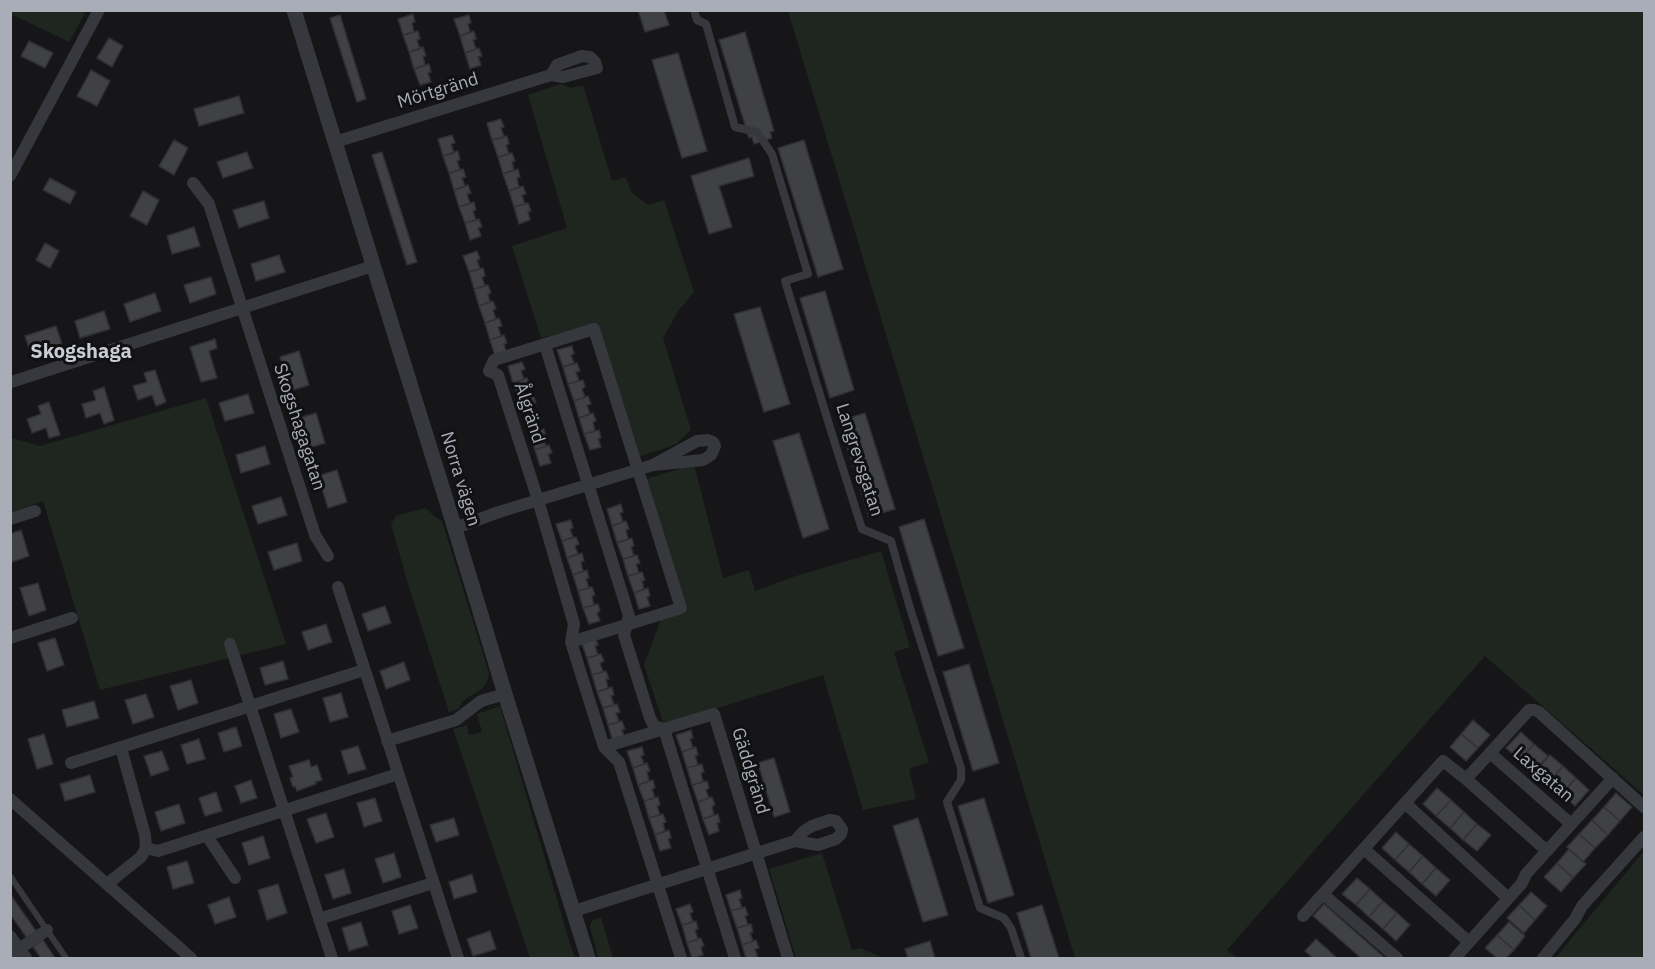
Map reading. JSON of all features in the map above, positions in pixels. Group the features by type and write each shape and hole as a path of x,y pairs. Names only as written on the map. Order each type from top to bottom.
{"street":[{"path":"10,176 99,10"},
{"name":"Norra vägen","path":"294,10 588,958"},
{"name":"Langrevsgatan","path":"694,10 697,20 706,24 735,127 756,132 772,154 808,274 785,281 836,447 862,529 891,541 961,768 961,780 947,802 980,908 1004,918 1011,928 1021,958"},
{"name":"Mörtgränd","path":"335,141 551,75"},
{"name":"Skogshagagatan","path":"193,183 209,204 315,535 328,556"},
{"path":"10,381 373,266"},
{"name":"Ålgränd","path":"594,329 638,470 681,608 571,642 574,624 538,500 498,375 489,371 495,360 594,329"},
{"name":"Ålgränd","path":"545,345 629,616 626,624"},
{"path":"455,528 653,465"},
{"path":"10,519 35,511"},
{"path":"338,587 458,958"},
{"path":"10,638 72,618"},
{"path":"626,624 624,635 650,718 654,726 664,729 735,958"},
{"path":"571,642 604,747 619,762 681,958"},
{"path":"230,644 332,958"},
{"path":"71,764 364,670"},
{"path":"387,741 456,720 481,701 505,694"},
{"path":"1490,753 1529,710 1534,710 1539,712 1644,807"},
{"name":"Gäddgränd","path":"604,747 714,714 788,958"},
{"path":"107,884 141,857 146,848 145,835 122,748"},
{"name":"Laxgatan","path":"1466,779 1490,753 1571,824"},
{"path":"1303,916 1443,761 1547,851"},
{"path":"146,848 158,851 398,774"},
{"name":"Laxgatan","path":"1455,958 1522,883 1526,874 1613,778"},
{"path":"10,799 191,958"},
{"path":"1405,803 1508,898"},
{"path":"207,836 235,878"},
{"path":"1543,958 1575,919 1582,906 1644,837"},
{"path":"574,911 795,841"},
{"path":"1364,849 1469,942"},
{"path":"320,919 433,883"},
{"path":"1323,894 1397,958"},
{"path":"10,936 19,953 47,930"}],"lane":[{"path":"10,876 66,958"}],"shaded area":[{"path":"11,10 79,10 85,13 69,42 11,14"},
{"path":"788,11 1644,11 1644,795 1485,656 1227,950 1238,958 1075,958"},
{"path":"560,84 571,88 583,85 612,181 626,177 632,193 648,205 664,200 694,292 679,310 663,338 691,430 676,444 639,457 596,324 541,338 512,246 567,228 528,95"},
{"path":"206,398 286,644 100,690 43,501 11,512 11,438 40,446"},
{"path":"694,464 723,578 749,570 755,591 796,576 881,551 910,647 894,652 929,762 909,769 916,799 863,810 823,675 664,725 644,665 661,619 684,613 643,480"},
{"path":"426,508 442,521 489,673 483,688 463,701 458,709 449,712 391,524 396,516"},
{"path":"500,706 575,958 530,958 453,729 467,725 469,735 482,732 477,714"},
{"path":"1644,851 1644,958 1555,958"},
{"path":"822,853 852,950 860,948 880,958 796,958 769,869"},
{"path":"601,917 613,958 598,958 590,927 592,921"}],"building":[{"path":"638,10 664,10 669,25 645,32"},
{"path":"413,14 414,32 403,35 398,19"},
{"path":"340,15 366,99 357,102 330,18"},
{"path":"469,15 470,32 460,36 454,19"},
{"path":"418,31 420,39 417,40 420,49 409,52 403,35"},
{"path":"474,31 476,39 473,40 476,49 465,53 460,36"},
{"path":"745,32 774,131 770,132 772,138 754,144 752,137 749,138 719,40"},
{"path":"109,38 123,46 112,67 97,58"},
{"path":"29,41 53,53 45,68 21,56"},
{"path":"423,47 426,56 423,56 425,65 414,69 409,52"},
{"path":"479,48 482,56 478,57 481,65 470,69 465,53"},
{"path":"678,53 707,151 682,158 652,60"},
{"path":"429,64 431,72 428,73 431,82 420,85 414,69"},
{"path":"91,70 110,81 97,106 77,96"},
{"path":"239,96 244,113 199,126 194,109"},
{"path":"501,119 504,137 492,140 487,123"},
{"path":"452,135 455,143 451,144 454,153 443,156 438,139"},
{"path":"507,136 509,144 506,145 509,154 498,157 492,140"},
{"path":"174,140 188,148 174,175 159,166"},
{"path":"804,140 843,269 818,277 778,148"},
{"path":"458,151 460,160 457,161 460,170 449,173 443,156"},
{"path":"247,152 253,168 223,178 217,162"},
{"path":"382,152 417,262 407,265 372,155"},
{"path":"512,153 515,161 512,162 514,170 503,174 498,157"},
{"path":"749,158 754,176 719,186 732,227 709,234 691,176"},
{"path":"463,169 466,177 462,178 465,186 454,190 449,173"},
{"path":"518,169 519,187 509,191 503,174"},
{"path":"50,178 76,192 70,204 43,190"},
{"path":"468,185 471,193 467,194 470,203 459,207 454,190"},
{"path":"523,186 526,194 522,195 525,204 514,207 509,191"},
{"path":"143,191 159,200 147,225 130,216"},
{"path":"264,201 269,218 239,228 233,210"},
{"path":"474,202 476,210 473,211 476,220 465,223 459,207"},
{"path":"528,203 531,211 528,212 530,220 519,224 514,207"},
{"path":"479,219 482,227 478,228 481,236 470,240 465,223"},
{"path":"194,227 200,246 172,254 167,236"},
{"path":"45,243 59,251 50,268 36,260"},
{"path":"477,251 480,269 469,272 463,256"},
{"path":"279,255 285,272 256,281 251,264"},
{"path":"483,268 485,276 482,277 485,286 474,289 469,272"},
{"path":"211,277 216,294 190,303 184,285"},
{"path":"488,285 491,293 488,294 490,302 479,306 474,289"},
{"path":"825,291 854,390 830,398 800,298"},
{"path":"155,293 161,311 130,322 124,304"},
{"path":"493,301 496,319 485,323 479,306"},
{"path":"760,307 790,404 764,412 734,314"},
{"path":"104,311 110,329 80,338 75,321"},
{"path":"499,318 502,326 498,327 501,336 490,340 485,323"},
{"path":"56,326 62,344 31,354 25,336"},
{"path":"504,335 507,343 504,344 506,352 495,356 490,340"},
{"path":"215,339 217,348 209,351 217,378 201,382 190,347"},
{"path":"572,346 574,354 571,355 574,363 563,367 557,350"},
{"path":"299,351 309,385 290,391 280,357"},
{"path":"522,362 525,369 521,371 524,379 513,383 508,366"},
{"path":"577,363 580,371 576,372 579,381 568,384 563,367"},
{"path":"155,370 166,402 156,406 152,395 138,400 133,386 147,382 144,373"},
{"path":"527,378 530,396 519,400 513,383"},
{"path":"583,380 585,387 582,389 585,397 574,401 568,384"},
{"path":"104,387 114,420 104,424 100,413 86,418 82,404 96,400 93,391"},
{"path":"248,394 254,413 225,421 219,403"},
{"path":"533,395 536,403 532,404 535,413 524,416 519,400"},
{"path":"588,396 591,404 587,405 590,414 579,418 574,401"},
{"path":"49,402 60,435 49,438 46,428 32,433 27,419 41,414 38,406"},
{"path":"538,412 541,420 537,421 540,430 529,433 524,416"},
{"path":"316,413 325,443 309,448 299,418"},
{"path":"593,413 596,421 593,422 595,431 584,434 579,418"},
{"path":"865,413 895,509 869,517 839,421"},
{"path":"544,429 546,437 543,438 546,446 535,450 529,433"},
{"path":"599,430 601,438 598,439 601,447 590,450 584,434"},
{"path":"799,433 829,529 803,538 773,441"},
{"path":"549,445 552,453 548,454 551,463 540,466 535,450"},
{"path":"265,446 270,464 241,473 236,455"},
{"path":"337,470 347,502 328,508 318,476"},
{"path":"281,497 287,515 258,524 252,506"},
{"path":"621,504 623,512 620,513 623,522 612,526 607,509"},
{"path":"924,519 964,648 938,656 899,527"},
{"path":"571,520 573,528 570,529 573,537 562,541 556,524"},
{"path":"626,521 629,529 626,530 628,539 617,543 612,526"},
{"path":"21,530 29,556 12,562 10,534"},
{"path":"576,537 579,544 575,546 578,554 567,558 562,541"},
{"path":"632,538 634,546 631,547 634,556 623,559 617,543"},
{"path":"297,543 302,561 274,570 268,552"},
{"path":"582,553 583,571 573,575 567,558"},
{"path":"637,555 640,563 636,564 639,573 628,576 623,559"},
{"path":"587,570 589,578 586,579 589,588 578,591 573,575"},
{"path":"642,572 645,580 642,581 644,589 634,593 628,576"},
{"path":"38,583 46,610 29,616 20,588"},
{"path":"592,587 595,595 592,596 594,605 583,608 578,591"},
{"path":"648,588 650,596 647,597 650,606 639,609 634,593"},
{"path":"598,604 600,611 597,613 600,621 589,624 583,608"},
{"path":"385,606 391,623 368,631 362,614"},
{"path":"326,624 332,642 308,650 302,632"},
{"path":"595,637 598,655 587,658 581,641"},
{"path":"55,638 64,665 47,671 38,643"},
{"path":"601,654 604,661 600,663 603,672 592,675 587,658"},
{"path":"283,661 288,679 265,685 260,668"},
{"path":"404,662 410,680 386,689 380,671"},
{"path":"969,664 999,763 973,771 943,672"},
{"path":"606,671 609,679 606,679 608,688 597,692 592,675"},
{"path":"191,680 198,703 178,710 170,686"},
{"path":"612,687 614,695 611,696 614,705 603,708 597,692"},
{"path":"341,693 348,717 330,722 323,698"},
{"path":"146,694 154,717 133,724 125,700"},
{"path":"94,701 99,718 67,727 62,710"},
{"path":"617,704 620,712 616,713 619,722 608,725 603,708"},
{"path":"291,709 299,732 281,738 274,714"},
{"path":"1473,720 1490,735 1478,748 1461,734"},
{"path":"622,721 625,738 613,742 608,725"},
{"path":"236,727 242,746 224,752 218,733"},
{"path":"691,730 693,738 690,739 693,748 682,752 676,735"},
{"path":"1521,732 1534,744 1520,760 1506,748"},
{"path":"44,734 53,764 37,769 28,739"},
{"path":"1461,734 1478,748 1466,761 1450,747"},
{"path":"199,739 205,759 187,764 181,745"},
{"path":"1534,744 1548,756 1533,773 1520,760"},
{"path":"358,746 366,769 348,774 341,751"},
{"path":"642,747 644,755 641,756 644,764 633,768 627,751"},
{"path":"696,747 698,755 695,756 698,765 687,768 682,752"},
{"path":"162,751 169,770 151,776 144,756"},
{"path":"1550,755 1563,766 1548,783 1535,771"},
{"path":"774,758 790,812 774,817 758,763"},
{"path":"309,760 311,767 317,765 322,780 297,791 290,778 293,777 289,766"},
{"path":"647,763 650,771 647,772 649,781 638,785 633,768"},
{"path":"702,764 703,782 692,785 687,768"},
{"path":"1563,766 1576,778 1562,794 1548,783"},
{"path":"90,775 95,792 65,801 60,784"},
{"path":"1576,778 1589,790 1575,806 1562,794"},
{"path":"251,780 257,798 241,803 235,786"},
{"path":"653,780 655,788 652,789 655,798 644,801 638,785"},
{"path":"707,781 709,788 706,790 709,798 698,802 692,785"},
{"path":"1437,788 1451,800 1436,816 1423,804"},
{"path":"216,792 222,811 205,816 199,798"},
{"path":"1616,793 1632,807 1620,821 1604,807"},
{"path":"658,797 660,805 657,806 660,815 649,818 644,801"},
{"path":"712,797 715,805 712,806 714,815 703,819 698,802"},
{"path":"375,798 382,821 364,827 357,803"},
{"path":"984,798 1014,895 988,903 958,806"},
{"path":"1451,800 1464,812 1450,828 1436,816"},
{"path":"179,804 185,823 161,831 155,812"},
{"path":"1604,807 1620,821 1608,835 1592,820"},
{"path":"1464,812 1477,824 1463,840 1450,828"},
{"path":"326,813 334,837 316,843 307,819"},
{"path":"663,814 666,822 663,823 665,831 655,835 649,818"},
{"path":"718,814 719,831 709,835 703,819"},
{"path":"454,818 459,835 436,842 430,825"},
{"path":"918,818 948,915 923,922 893,826"},
{"path":"1592,820 1608,835 1595,848 1579,834"},
{"path":"1477,824 1491,835 1477,851 1463,840"},
{"path":"669,830 671,838 668,839 671,848 660,851 655,835"},
{"path":"1396,832 1409,844 1395,860 1382,848"},
{"path":"1579,834 1595,848 1583,862 1567,847"},
{"path":"263,836 270,858 249,865 242,843"},
{"path":"1409,844 1423,856 1409,872 1395,860"},
{"path":"1569,849 1586,864 1573,878 1557,863"},
{"path":"394,853 401,877 383,883 375,859"},
{"path":"1423,856 1436,868 1422,884 1409,872"},
{"path":"187,861 194,883 173,889 167,867"},
{"path":"1557,863 1573,878 1561,892 1544,877"},
{"path":"1436,868 1450,880 1436,896 1422,884"},
{"path":"344,869 351,893 333,899 325,875"},
{"path":"472,874 477,892 454,899 449,882"},
{"path":"1357,878 1370,889 1356,905 1342,894"},
{"path":"278,884 287,913 267,920 258,890"},
{"path":"1370,889 1383,901 1369,917 1356,905"},
{"path":"740,890 742,898 739,899 742,908 731,911 726,895"},
{"path":"1531,892 1547,906 1535,920 1519,905"},
{"path":"10,894 36,931 27,938 10,914"},
{"path":"229,897 236,917 215,924 208,905"},
{"path":"1383,901 1397,913 1383,929 1369,917"},
{"path":"690,904 693,922 682,925 676,909"},
{"path":"1324,904 1384,957 1361,958 1313,916"},
{"path":"410,905 418,928 399,934 392,911"},
{"path":"1042,905 1059,958 1031,958 1017,913"},
{"path":"1519,905 1535,920 1524,933 1507,918"},
{"path":"745,907 748,925 737,928 731,911"},
{"path":"1397,913 1410,925 1396,941 1383,929"},
{"path":"696,921 698,929 695,930 698,939 687,943 682,925"},
{"path":"361,922 368,945 349,951 342,928"},
{"path":"1509,922 1525,936 1514,950 1497,935"},
{"path":"751,924 753,932 750,933 753,941 742,945 737,928"},
{"path":"490,931 496,949 473,956 467,939"},
{"path":"1497,935 1514,950 1506,958 1497,958 1485,948"},
{"path":"701,938 704,946 701,947 703,955 692,958 687,943"},
{"path":"1316,939 1337,958 1313,958 1305,951"},
{"path":"43,940 55,958 41,958 33,947"},
{"path":"756,940 759,948 755,949 758,958 746,958 742,945"},
{"path":"930,941 935,958 908,958 905,949"}],"district":[{"name":"Skogshaga","path":"81,352"}]}
